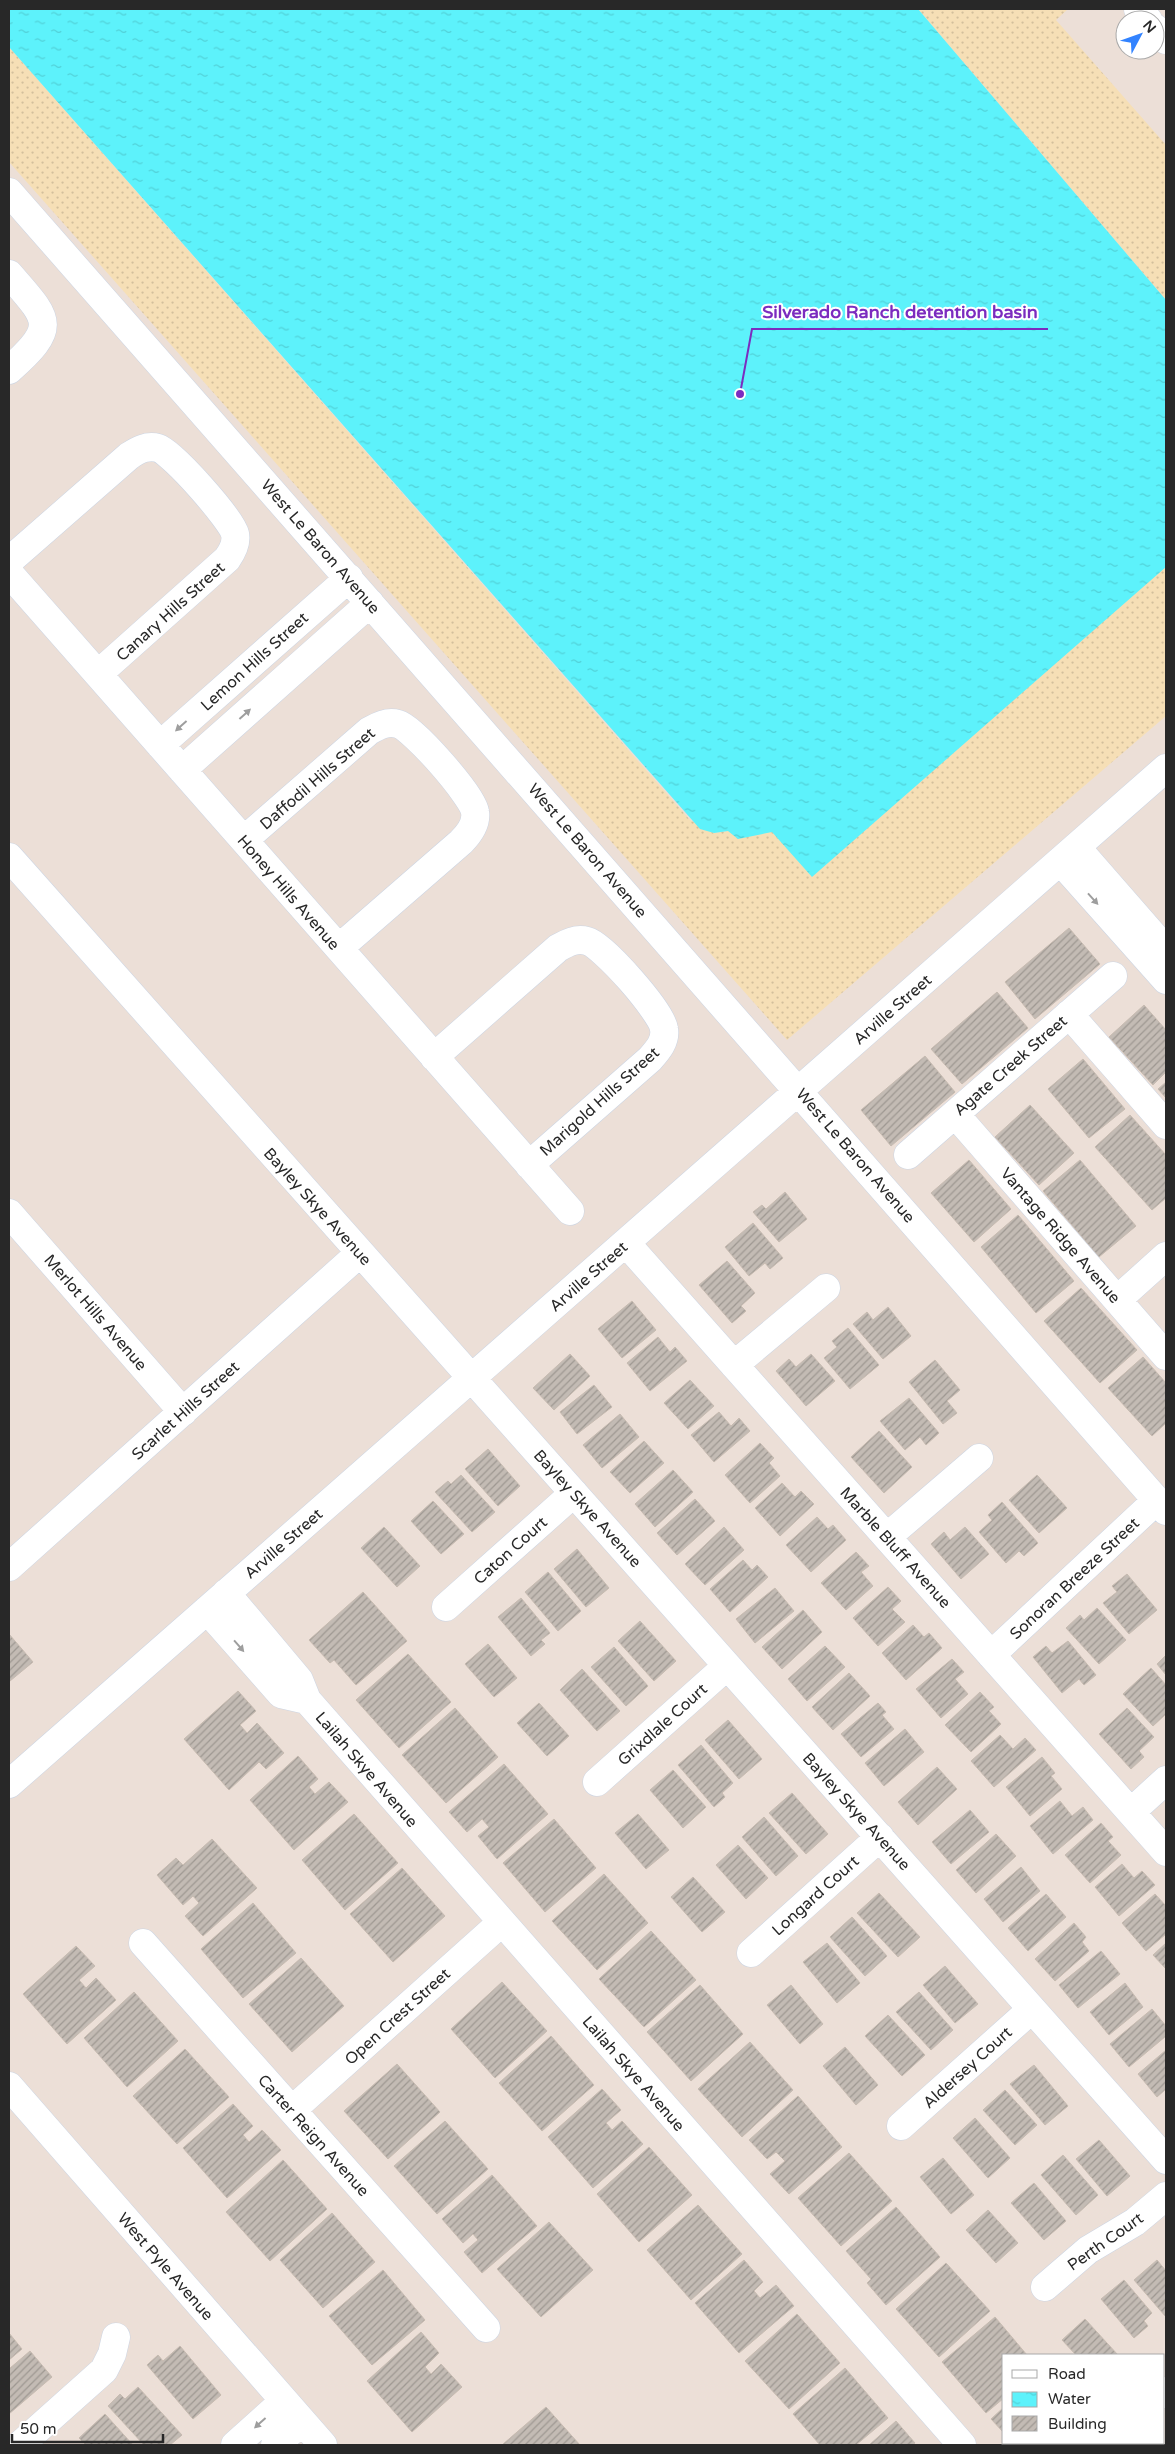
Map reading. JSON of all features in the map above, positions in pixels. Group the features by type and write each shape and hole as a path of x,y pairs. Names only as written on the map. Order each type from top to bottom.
{"street":[{"name":"West Le Baron Avenue","path":"9,192 800,1090 1162,1505"},
{"path":"9,274 40,312 44,328 36,345 9,370"},
{"name":"Canary Hills Street","path":"9,561 129,456 142,449 152,448 165,451 227,518 235,534 235,543 232,552 221,566 98,674"},
{"name":"Honey Hills Avenue","path":"9,573 570,1211"},
{"name":"Lemon Hills Street","path":"160,745 348,578"},
{"name":"Lemon Hills Street","path":"182,770 370,603"},
{"name":"Daffodil Hills Street","path":"244,840 369,731 382,724 392,723 405,727 413,733 455,780 472,802 476,818 467,835 339,948"},
{"name":"Arville Street","path":"9,1784 1166,768"},
{"path":"1069,855 1166,950"},
{"path":"1069,855 1166,980"},
{"name":"Bayley Skye Avenue","path":"9,857 1166,2160"},
{"name":"Marigold Hills Street","path":"434,1057 566,943 581,940 594,944 602,950 650,1004 661,1019 665,1035 656,1052 529,1164"},
{"name":"Agate Creek Street","path":"908,1155 1113,976"},
{"path":"1069,1014 1166,1125"},
{"name":"Vantage Ridge Avenue","path":"955,1114 1166,1356"},
{"name":"Merlot Hills Avenue","path":"9,1213 183,1412"},
{"name":"Marble Bluff Avenue","path":"626,1243 1166,1852"},
{"name":"Scarlet Hills Street","path":"11,1562 183,1412 360,1253"},
{"path":"1118,1300 1166,1256"},
{"path":"734,1365 826,1288"},
{"path":"887,1537 979,1458"},
{"name":"Caton Court","path":"446,1607 574,1493"},
{"name":"Sonoran Breeze Street","path":"991,1655 1162,1505"},
{"name":"Lailah Skye Avenue","path":"216,1601 269,1663 299,1680 307,1700 962,2445"},
{"name":"Grixdlale Court","path":"597,1782 727,1666"},
{"path":"1131,1812 1166,1780"},
{"name":"Longard Court","path":"751,1953 880,1837"},
{"name":"Open Crest Street","path":"292,2110 502,1922"},
{"name":"Carter Reign Avenue","path":"143,1943 486,2328"},
{"name":"Aldersey Court","path":"901,2126 1032,2009"},
{"name":"West Pyle Avenue","path":"9,2086 323,2445"},
{"name":"Perth Court","path":"1045,2287 1088,2250 1106,2237 1135,2222 1166,2196"},
{"path":"20,2445 104,2370 112,2354 116,2338"},
{"path":"235,2445 284,2401"},
{"path":"275,2445 302,2422"}],"sand":[{"path":"918,9 1068,9 1056,20 1166,145 1166,300"},
{"path":"9,47 690,820 714,833 728,831 1166,488 1166,716 787,1040 9,162"}],"water":[{"path":"9,9 918,9 1166,300 1166,567 812,877 772,832 738,839 728,831 714,833 700,829 9,47"}],"building":[{"path":"1069,928 1100,964 1035,1019 1005,982"},
{"path":"997,992 1028,1028 962,1084 931,1049"},
{"path":"1144,1005 1166,1030 1166,1072 1153,1085 1109,1037"},
{"path":"925,1056 955,1092 891,1146 861,1110"},
{"path":"1083,1059 1125,1109 1089,1138 1048,1089"},
{"path":"1166,1082 1166,1098 1158,1089"},
{"path":"1030,1105 1074,1153 1039,1185 995,1137"},
{"path":"1130,1115 1166,1155 1166,1198 1152,1210 1095,1147"},
{"path":"969,1160 1011,1209 974,1242 931,1193"},
{"path":"1080,1160 1136,1226 1099,1257 1043,1191"},
{"path":"785,1192 807,1219 779,1242 753,1212 762,1205 766,1209"},
{"path":"1018,1215 1074,1281 1036,1313 981,1247"},
{"path":"753,1223 783,1258 770,1269 765,1263 749,1276 725,1247"},
{"path":"727,1261 755,1293 741,1306 746,1311 732,1323 699,1285"},
{"path":"1081,1288 1137,1350 1100,1383 1044,1321"},
{"path":"632,1301 656,1330 622,1358 598,1329"},
{"path":"888,1307 911,1336 883,1359 853,1324 867,1312 873,1320"},
{"path":"848,1328 879,1365 850,1389 824,1358 837,1347 832,1341"},
{"path":"658,1337 670,1352 675,1347 687,1361 650,1391 627,1363"},
{"path":"570,1354 590,1376 554,1410 533,1388"},
{"path":"811,1354 835,1381 806,1406 776,1371 789,1359 796,1367"},
{"path":"1143,1357 1166,1383 1166,1423 1152,1436 1108,1388"},
{"path":"935,1360 960,1390 947,1401 957,1413 943,1424 909,1382"},
{"path":"690,1380 714,1406 688,1429 664,1403"},
{"path":"594,1385 612,1407 577,1434 560,1412"},
{"path":"909,1398 939,1433 926,1445 920,1437 905,1450 880,1421"},
{"path":"719,1412 731,1426 739,1418 750,1431 714,1462 691,1435"},
{"path":"620,1414 639,1437 602,1468 583,1445"},
{"path":"879,1431 912,1467 884,1493 851,1457"},
{"path":"644,1441 664,1463 630,1493 610,1472"},
{"path":"760,1443 774,1458 769,1463 780,1476 750,1503 725,1475"},
{"path":"488,1449 520,1486 498,1506 465,1469"},
{"path":"673,1470 693,1492 655,1527 635,1504"},
{"path":"461,1475 495,1512 472,1532 435,1492 448,1481 451,1484"},
{"path":"1037,1475 1067,1508 1039,1533 1009,1500"},
{"path":"782,1483 795,1497 801,1491 814,1504 780,1536 755,1508"},
{"path":"695,1499 715,1521 677,1555 657,1533"},
{"path":"433,1501 464,1534 441,1554 411,1521"},
{"path":"1002,1502 1038,1543 1024,1556 1019,1551 1006,1563 979,1532 992,1520 988,1515"},
{"path":"817,1517 828,1529 833,1525 846,1540 811,1572 786,1545"},
{"path":"384,1527 420,1566 397,1587 361,1548"},
{"path":"724,1527 744,1550 705,1585 685,1564"},
{"path":"965,1527 989,1554 961,1579 931,1544 944,1532 950,1540"},
{"path":"577,1549 609,1588 586,1607 554,1569"},
{"path":"856,1552 869,1566 861,1572 873,1586 846,1610 821,1583"},
{"path":"743,1560 752,1570 757,1565 768,1577 730,1612 710,1589"},
{"path":"548,1572 581,1611 558,1631 525,1592"},
{"path":"1127,1574 1157,1610 1129,1634 1103,1603 1117,1592 1112,1586"},
{"path":"888,1587 901,1601 892,1609 905,1622 878,1646 853,1618"},
{"path":"775,1588 794,1611 755,1643 736,1619"},
{"path":"363,1592 407,1641 356,1685 334,1660 330,1663 309,1640"},
{"path":"521,1598 550,1633 541,1640 545,1644 531,1656 498,1617"},
{"path":"1097,1608 1126,1640 1099,1664 1066,1628 1080,1615 1084,1620"},
{"path":"803,1610 822,1632 782,1669 762,1647"},
{"path":"640,1621 676,1661 654,1681 618,1641"},
{"path":"913,1625 924,1637 929,1633 942,1648 906,1680 882,1653"},
{"path":"9,1634 33,1662 10,1681 9,1680"},
{"path":"1068,1641 1096,1675 1084,1685 1079,1679 1062,1693 1033,1657 1046,1646 1052,1653"},
{"path":"488,1644 517,1678 494,1697 465,1664"},
{"path":"825,1646 845,1667 807,1701 788,1679"},
{"path":"614,1647 648,1686 626,1706 591,1667"},
{"path":"408,1654 451,1702 399,1748 356,1700"},
{"path":"1166,1655 1166,1675 1157,1664"},
{"path":"952,1659 964,1672 955,1679 968,1694 941,1718 916,1689"},
{"path":"1151,1668 1166,1685 1166,1714 1153,1726 1123,1694"},
{"path":"582,1669 620,1711 597,1731 560,1690"},
{"path":"849,1673 870,1696 833,1730 812,1707"},
{"path":"238,1691 256,1711 240,1725 247,1733 257,1723 284,1753 266,1769 259,1762 229,1790 184,1739"},
{"path":"980,1692 994,1707 989,1711 1001,1724 971,1752 945,1725"},
{"path":"539,1703 569,1736 547,1756 517,1723"},
{"path":"878,1703 886,1712 882,1715 894,1729 861,1757 841,1734"},
{"path":"455,1708 498,1757 446,1803 402,1755"},
{"path":"1127,1708 1154,1737 1139,1751 1144,1757 1131,1769 1099,1734"},
{"path":"728,1720 762,1759 739,1779 705,1740"},
{"path":"905,1729 924,1752 884,1786 865,1763"},
{"path":"1000,1735 1013,1749 1025,1738 1036,1750 994,1787 971,1761"},
{"path":"701,1745 733,1783 722,1793 725,1797 714,1807 678,1765"},
{"path":"298,1756 318,1779 309,1787 315,1794 329,1782 348,1802 294,1850 250,1800"},
{"path":"1042,1757 1055,1773 1051,1776 1062,1789 1030,1816 1006,1787"},
{"path":"504,1764 548,1814 497,1859 478,1836 489,1827 482,1819 467,1832 449,1812"},
{"path":"937,1767 957,1789 918,1825 898,1802"},
{"path":"673,1770 706,1807 683,1828 650,1790"},
{"path":"792,1793 828,1834 806,1854 769,1813"},
{"path":"1060,1801 1072,1816 1083,1807 1093,1820 1053,1854 1030,1826"},
{"path":"970,1810 989,1832 951,1864 932,1842"},
{"path":"354,1814 398,1863 345,1910 302,1860"},
{"path":"638,1814 669,1850 646,1869 615,1833"},
{"path":"764,1817 798,1856 776,1876 742,1837"},
{"path":"554,1819 596,1868 545,1912 503,1863"},
{"path":"1101,1823 1113,1837 1108,1841 1121,1855 1090,1883 1065,1855"},
{"path":"996,1834 1016,1856 976,1893 956,1870"},
{"path":"212,1839 257,1888 203,1936 185,1916 199,1903 193,1896 183,1905 157,1875 176,1858 183,1865"},
{"path":"738,1845 768,1878 746,1899 716,1865"},
{"path":"1122,1864 1134,1878 1142,1871 1155,1885 1119,1916 1095,1887"},
{"path":"1021,1867 1040,1891 1003,1922 984,1899"},
{"path":"402,1868 445,1916 393,1962 350,1914"},
{"path":"604,1874 648,1923 597,1970 552,1921"},
{"path":"693,1877 725,1912 702,1932 671,1897"},
{"path":"879,1893 920,1937 898,1957 857,1913"},
{"path":"1046,1894 1066,1917 1028,1951 1008,1928"},
{"path":"1155,1894 1166,1906 1166,1934 1146,1951 1122,1923"},
{"path":"253,1903 296,1953 243,1998 201,1949"},
{"path":"852,1917 887,1956 865,1976 830,1937"},
{"path":"1074,1923 1086,1937 1082,1942 1089,1951 1055,1981 1035,1959"},
{"path":"651,1931 696,1980 644,2027 599,1979"},
{"path":"827,1943 860,1983 837,2003 803,1962"},
{"path":"1166,1943 1166,1969 1153,1955"},
{"path":"76,1946 95,1966 79,1980 86,1988 96,1978 116,2000 67,2044 23,1994"},
{"path":"1101,1951 1120,1974 1078,2008 1059,1985"},
{"path":"301,1958 344,2006 292,2052 249,2004"},
{"path":"945,1966 978,2004 955,2023 923,1985"},
{"path":"502,1982 547,2031 495,2078 451,2029"},
{"path":"1125,1983 1143,2007 1109,2035 1090,2012"},
{"path":"700,1985 743,2034 691,2081 647,2032"},
{"path":"791,1985 823,2024 800,2044 767,2005"},
{"path":"134,1992 178,2041 127,2087 84,2038"},
{"path":"919,1992 953,2030 931,2050 896,2012"},
{"path":"1152,2009 1166,2026 1166,2036 1129,2067 1110,2044"},
{"path":"888,2015 925,2055 902,2076 865,2036"},
{"path":"551,2036 594,2085 542,2131 499,2083"},
{"path":"750,2042 793,2090 742,2137 698,2089"},
{"path":"845,2047 878,2085 856,2105 823,2066"},
{"path":"185,2049 229,2097 177,2144 133,2096"},
{"path":"1166,2050 1166,2089 1157,2097 1138,2074"},
{"path":"397,2064 440,2112 388,2159 344,2111"},
{"path":"1034,2065 1068,2106 1045,2125 1010,2084"},
{"path":"602,2089 621,2110 606,2123 612,2130 622,2121 643,2144 593,2188 548,2137"},
{"path":"1005,2090 1037,2125 1015,2145 983,2110"},
{"path":"798,2096 842,2147 789,2194 770,2174 785,2161 776,2152 767,2159 749,2140"},
{"path":"233,2104 253,2126 243,2135 249,2142 262,2130 281,2150 227,2198 183,2148"},
{"path":"975,2118 1010,2158 988,2178 953,2138"},
{"path":"445,2121 488,2169 437,2214 394,2166"},
{"path":"1099,2140 1130,2176 1107,2196 1076,2159"},
{"path":"649,2147 692,2195 639,2242 597,2194"},
{"path":"849,2153 892,2201 841,2246 798,2198"},
{"path":"1063,2155 1098,2195 1076,2215 1041,2175"},
{"path":"943,2158 974,2195 951,2214 920,2177"},
{"path":"283,2160 327,2209 270,2261 226,2212"},
{"path":"492,2175 537,2226 482,2273 464,2252 478,2240 473,2234 463,2243 442,2219"},
{"path":"1034,2183 1066,2221 1044,2240 1011,2203"},
{"path":"698,2205 742,2254 691,2300 647,2250"},
{"path":"896,2207 940,2257 886,2305 867,2283 871,2279 846,2251"},
{"path":"988,2210 1018,2243 996,2263 966,2230"},
{"path":"332,2213 375,2262 323,2308 280,2260"},
{"path":"549,2222 593,2270 541,2317 497,2269"},
{"path":"744,2260 763,2282 754,2291 760,2298 776,2285 794,2306 739,2353 695,2303"},
{"path":"1157,2260 1166,2271 1166,2317 1134,2280"},
{"path":"946,2263 990,2311 939,2357 896,2309"},
{"path":"383,2270 425,2320 372,2365 329,2316"},
{"path":"1124,2280 1152,2313 1144,2321 1148,2326 1134,2338 1101,2299"},
{"path":"797,2314 840,2363 789,2409 745,2361"},
{"path":"995,2317 1026,2354 1002,2354 1002,2400 986,2413 942,2362"},
{"path":"1085,2319 1117,2354 1075,2354 1062,2340"},
{"path":"421,2332 439,2353 425,2367 431,2374 441,2364 462,2387 412,2432 367,2381"},
{"path":"9,2333 22,2349 9,2360"},
{"path":"180,2346 221,2395 193,2419 147,2365 158,2355 163,2361"},
{"path":"30,2351 52,2377 9,2414 9,2369"},
{"path":"845,2368 888,2418 856,2445 820,2445 793,2414"},
{"path":"138,2387 182,2435 170,2445 144,2445 108,2406 120,2394 125,2399"},
{"path":"546,2407 580,2445 502,2445"},
{"path":"1002,2409 1002,2431 991,2419"},
{"path":"105,2414 133,2445 86,2445 79,2438"},
{"path":"896,2421 915,2443 912,2445 869,2445"},
{"path":"1013,2444 1060,2444 1059,2445"}],"place":[{"name":"Silverado Ranch detention basin","path":"740,394"}]}
